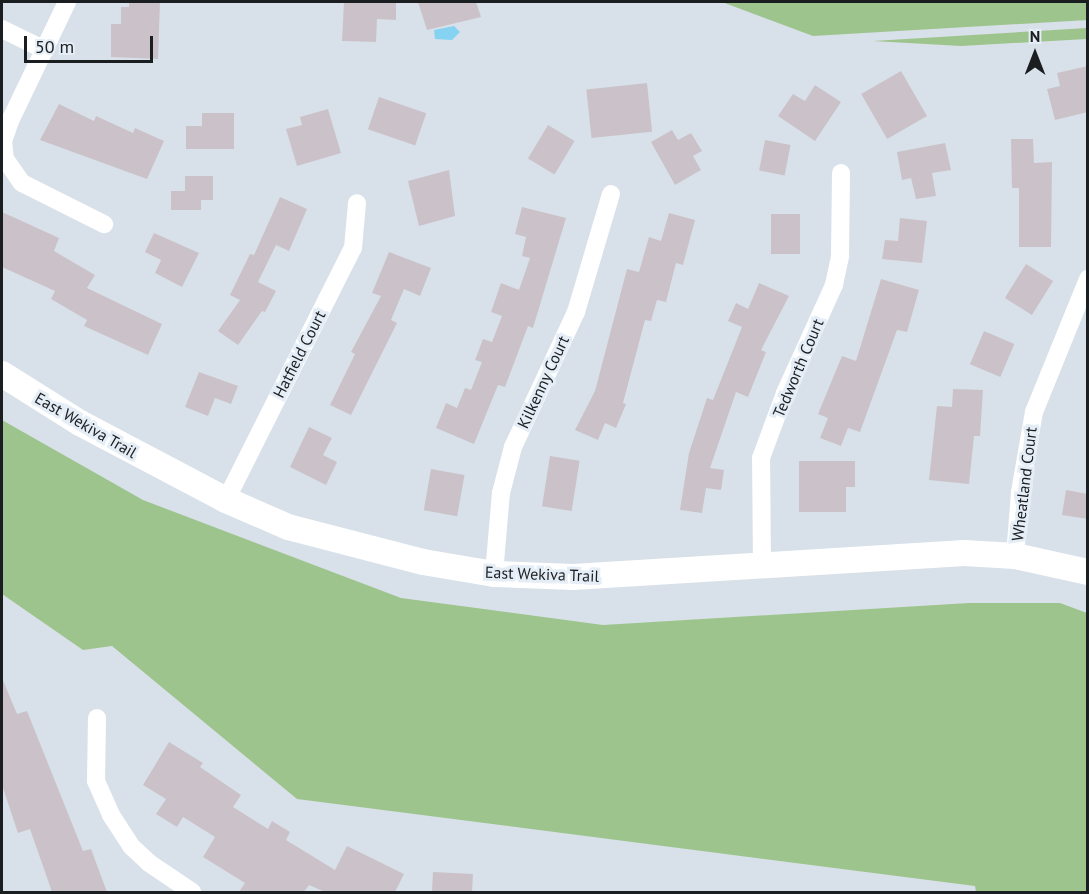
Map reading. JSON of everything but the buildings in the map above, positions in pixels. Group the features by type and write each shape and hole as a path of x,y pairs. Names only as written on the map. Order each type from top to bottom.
{"street":[{"path":"67,2 10,121 3,141 5,159 22,183 104,224"},
{"path":"2,29 45,51"},
{"name":"Tedworth Court","path":"762,564 761,458 785,393 834,285 840,256 841,173"},
{"name":"Kilkenny Court","path":"494,574 501,493 513,447 576,312 610,194"},
{"name":"Hatfield Court","path":"226,501 352,248 357,203"},
{"name":"Wheatland Court","path":"1016,556 1020,492 1034,412 1088,279"},
{"name":"East Wekiva Trail","path":"2,374 80,423 226,501 288,527 344,544 494,574 624,576 762,564 964,553 1016,556 1088,572"},
{"path":"97,718 96,781 111,815 149,863 192,892"}],"green space":[{"path":"722,2 1087,2 1088,20 813,36"},
{"path":"1087,28 1087,39 961,46 873,41"},
{"path":"2,420 143,500 401,598 603,625 969,603 1060,603 1087,613 1087,892 976,892 975,886 297,799 112,646 83,650 2,594"}],"water":[{"path":"454,26 460,32 452,40 435,39 434,30"}]}
